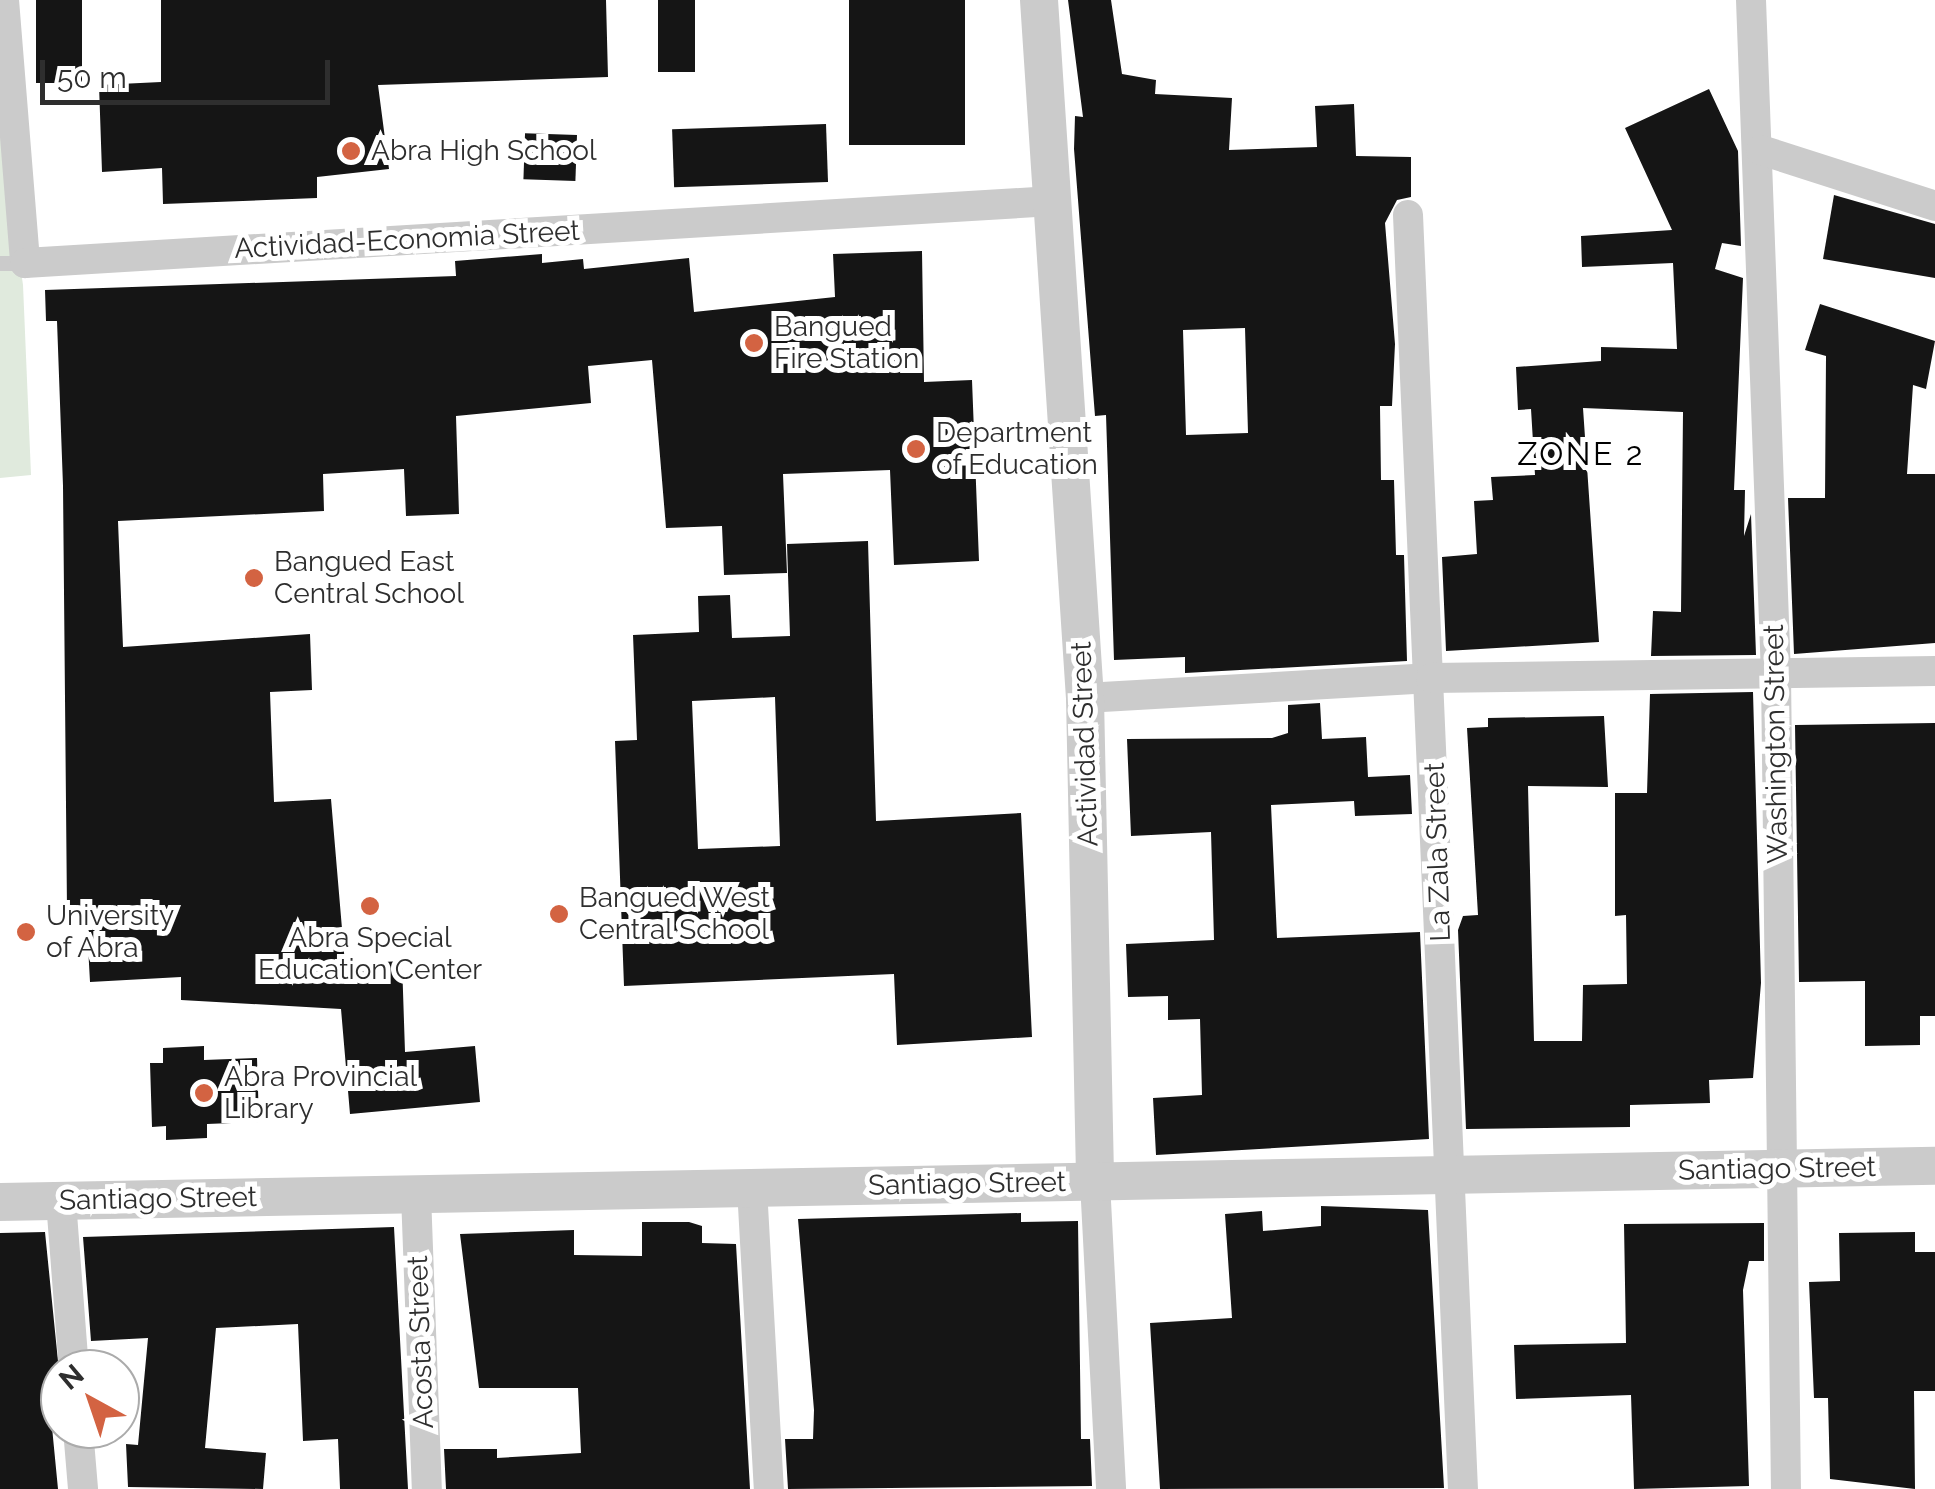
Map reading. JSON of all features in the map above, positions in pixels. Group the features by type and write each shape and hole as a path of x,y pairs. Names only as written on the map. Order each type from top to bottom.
{"street":[{"name":"Actividad-Economia Street","path":"4,0 13,263 1052,201"},
{"name":"Actividad Street","path":"1038,0 1086,698 1096,1182 1111,1489"},
{"name":"Washington Street","path":"1751,0 1761,150 1776,675 1778,1169 1786,1489"},
{"path":"1761,150 1935,206"},
{"name":"La Zala Street","path":"1408,215 1431,678 1462,1489"},
{"path":"1086,698 1431,678 1935,670"},
{"name":"Santiago Street","path":"0,1202 1935,1166"},
{"path":"752,1188 769,1489"},
{"name":"Acosta Street","path":"416,1194 427,1489"},
{"path":"61,1201 72,1349"},
{"path":"80,1449 83,1489"}],"shaded area":[{"path":"0,124 23,285 31,475 0,478"}],"building":[{"path":"36,0 82,0 82,83 36,83"},
{"path":"161,0 606,0 608,77 378,85 389,169 317,177 317,198 163,204 162,168 102,172 99,85 161,82"},
{"path":"658,0 695,0 695,72 658,72"},
{"path":"849,0 965,0 965,145 849,145"},
{"path":"1068,0 1111,0 1122,74 1156,80 1155,94 1232,98 1229,150 1317,147 1315,106 1354,104 1356,156 1411,157 1411,197 1397,200 1385,223 1395,344 1392,406 1380,406 1381,480 1394,480 1396,555 1404,555 1407,661 1185,673 1185,657 1114,660 1106,415 1095,416 1074,149 1075,116 1083,117","holes":["1245,328 1248,433 1186,435 1183,330"]},
{"path":"1709,89 1738,151 1741,246 1722,243 1715,269 1743,278 1734,490 1745,490 1744,536 1751,514 1756,655 1651,656 1653,611 1681,612 1683,412 1583,408 1599,642 1446,651 1442,557 1477,554 1474,501 1493,500 1491,477 1535,475 1531,409 1518,410 1516,367 1601,361 1601,347 1677,349 1673,263 1582,267 1581,236 1672,230 1625,128"},
{"path":"826,124 828,182 674,187 672,129"},
{"path":"525,133 577,135 575,181 523,179"},
{"path":"1834,195 1935,224 1935,278 1823,259"},
{"path":"922,251 924,382 972,380 979,561 894,565 890,470 783,474 787,573 724,575 722,526 666,528 652,360 588,366 591,403 456,416 459,514 406,516 404,469 323,474 324,511 118,521 123,647 310,634 312,690 270,692 274,802 331,799 345,964 402,961 405,1052 475,1046 480,1102 350,1114 341,1009 181,1000 181,977 90,982 86,910 67,911 63,486 57,321 46,321 45,290 456,276 455,261 542,254 542,263 583,259 584,269 689,258 694,312 835,297 833,254"},
{"path":"1820,304 1935,341 1926,389 1913,385 1907,474 1935,474 1935,643 1794,654 1788,498 1825,498 1826,356 1805,350"},
{"path":"868,541 876,821 1021,813 1032,1037 897,1045 894,974 624,986 615,741 637,740 633,635 699,632 698,596 730,595 732,638 790,636 787,544","holes":["775,697 780,846 698,849 692,701"]},
{"path":"1753,692 1761,983 1753,1078 1709,1080 1710,1103 1630,1105 1630,1127 1466,1129 1458,930 1463,916 1478,915 1467,728 1488,727 1488,718 1604,716 1608,787 1528,786 1534,1041 1582,1041 1583,985 1627,984 1626,915 1615,916 1615,793 1647,793 1650,694"},
{"path":"1320,703 1322,739 1366,737 1368,777 1410,775 1412,814 1355,816 1354,801 1271,805 1277,938 1420,932 1429,1139 1156,1155 1153,1098 1202,1095 1200,1019 1168,1020 1168,996 1128,997 1126,944 1214,940 1211,832 1131,836 1127,739 1272,738 1288,733 1288,705"},
{"path":"1935,723 1935,1016 1920,1016 1920,1045 1865,1046 1865,981 1799,982 1795,725"},
{"name":"Abra Provincial Library","path":"204,1046 204,1060 257,1058 259,1122 207,1124 207,1138 166,1140 166,1126 152,1127 150,1063 163,1063 163,1048"},
{"path":"1321,1206 1428,1210 1444,1488 1160,1489 1150,1323 1232,1318 1225,1214 1262,1211 1263,1231 1321,1226"},
{"path":"1021,1213 1021,1222 1078,1221 1081,1439 1090,1439 1092,1486 788,1489 785,1439 813,1439 798,1219"},
{"path":"642,1222 689,1222 702,1226 702,1243 736,1244 750,1489 446,1489 444,1449 497,1449 497,1458 581,1453 578,1388 479,1388 460,1234 574,1230 574,1255 642,1256"},
{"path":"1764,1223 1764,1261 1749,1261 1743,1290 1749,1486 1634,1489 1631,1395 1516,1399 1514,1345 1626,1343 1624,1224"},
{"path":"394,1227 408,1489 340,1489 338,1439 303,1441 298,1324 216,1328 205,1448 266,1453 263,1489 128,1487 126,1449 140,1449 148,1338 91,1341 83,1237"},
{"path":"45,1232 57,1349 40,1349 40,1449 54,1449 58,1489 0,1489 0,1233"},
{"path":"1915,1232 1915,1252 1935,1252 1935,1391 1914,1391 1915,1489 1830,1479 1828,1398 1814,1398 1809,1282 1840,1281 1839,1233"}],"place":[{"name":"Abra High School","path":"351,151"},
{"name":"Bangued Fire Station","path":"754,343"},
{"name":"Department of Education","path":"916,449"},
{"name":"Bangued East Central School","path":"254,578"},
{"name":"Abra Special Education Center","path":"370,906"},
{"name":"Bangued West Central School","path":"559,914"},
{"name":"University of Abra","path":"26,932"},
{"name":"Abra Provincial Library","path":"204,1093"}],"district":[{"name":"ZONE 2","path":"1581,454"}]}
